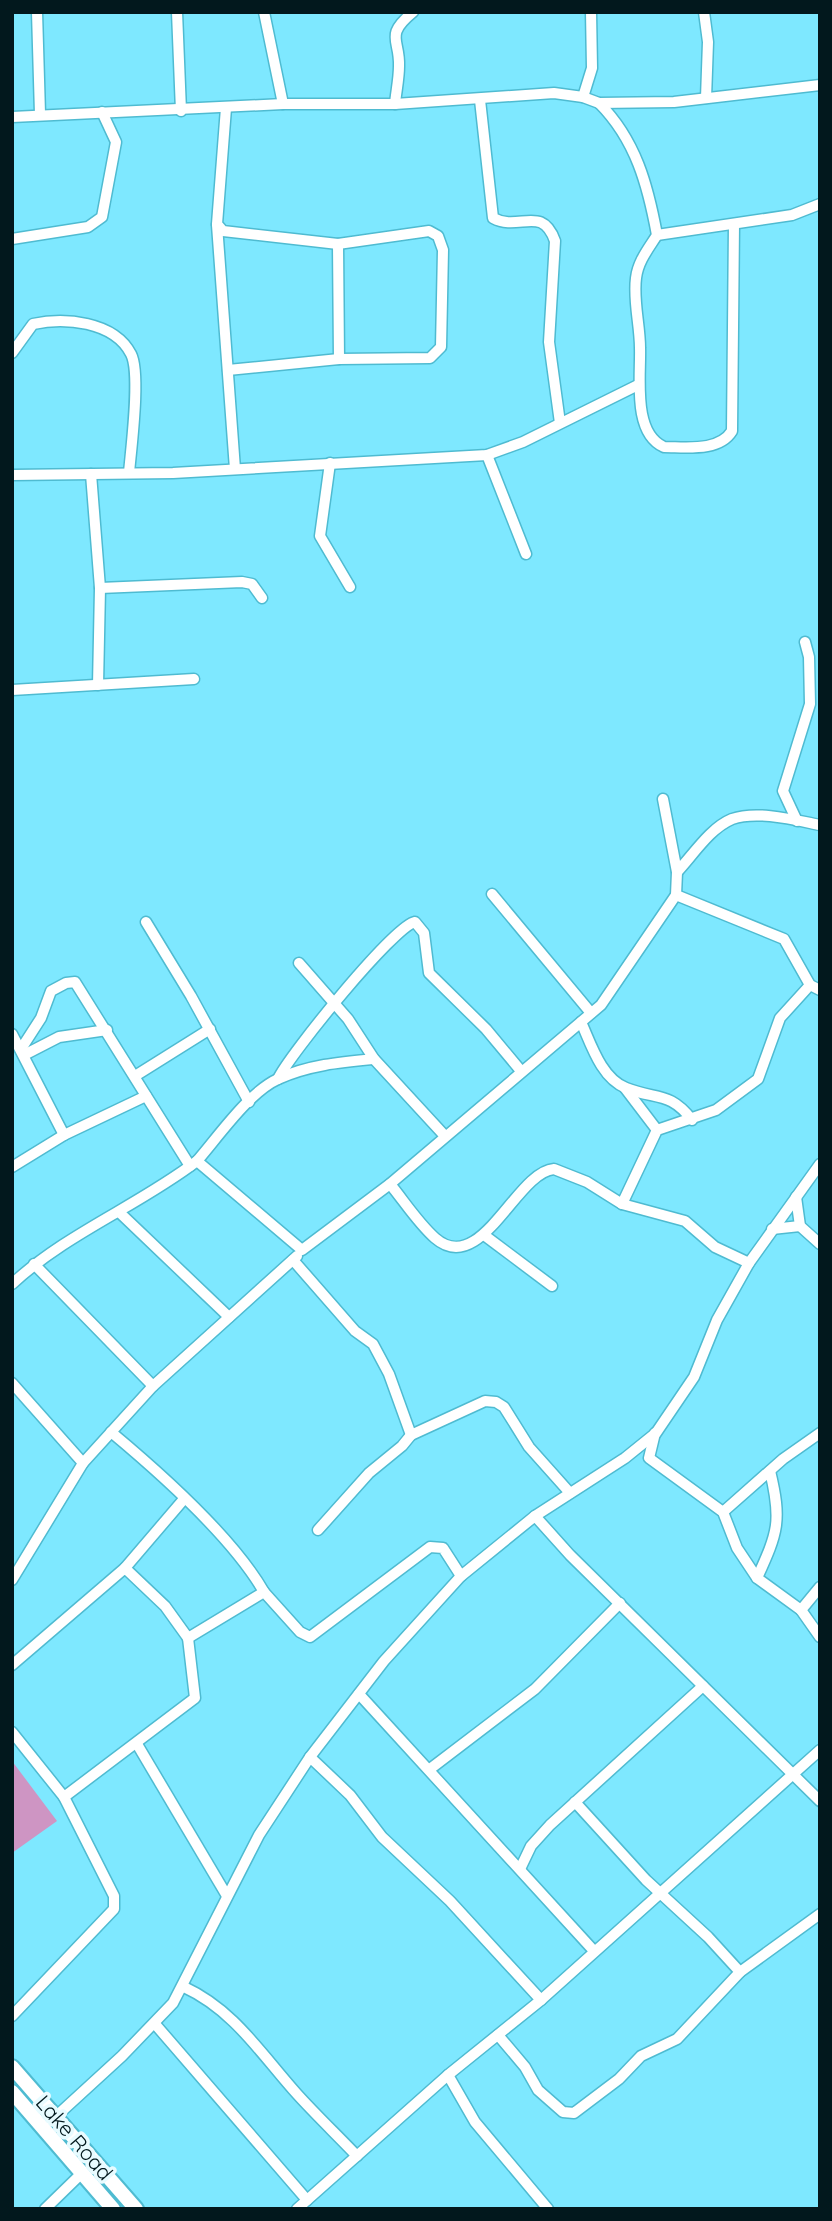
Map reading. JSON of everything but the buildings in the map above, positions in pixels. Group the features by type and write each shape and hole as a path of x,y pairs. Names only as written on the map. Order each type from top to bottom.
{"main road":[{"name":"Lake Road","path":"12,2067 136,2209"},
{"name":"Lake Road","path":"12,2092 113,2209"}],"street":[{"path":"37,12 40,114"},
{"path":"177,12 181,111"},
{"path":"264,12 283,104"},
{"path":"395,104 400,63 394,44 399,12"},
{"path":"398,28 413,12"},
{"path":"583,97 592,68 591,12"},
{"path":"704,12 708,42 706,98"},
{"path":"12,117 181,111 283,104 395,104 554,93 583,97 599,103 706,98 820,85"},
{"path":"480,100 493,218 501,222 542,221 550,226 555,241 548,342 560,424"},
{"path":"599,103 612,116 637,156 657,235 641,261 636,278 640,348 638,385 647,430 659,444 716,445 726,440 732,431 734,224"},
{"path":"226,108 217,224 235,469"},
{"path":"12,239 88,227 102,216 116,142 102,113"},
{"path":"657,235 792,215 820,204"},
{"path":"217,224 223,231 238,234 338,244 429,231 438,236 443,250 441,347 437,354 430,358 339,359 228,370"},
{"path":"338,244 339,359"},
{"path":"12,353 33,324 54,319 95,326 112,334 131,354 135,380 129,473"},
{"path":"12,475 235,469 487,455 560,424 638,385"},
{"path":"487,455 526,554"},
{"path":"330,463 320,536 351,587"},
{"path":"91,474 100,588 98,685"},
{"path":"100,588 242,582 252,584 262,597"},
{"path":"797,821 783,791 810,704 809,657 805,642"},
{"path":"12,690 194,679"},
{"path":"12,1580 83,1463 153,1386 302,1250 390,1184 444,1135 592,1013 611,991 676,895 677,872 663,799"},
{"path":"677,872 707,838 732,819 759,817 820,825"},
{"path":"492,894 592,1013"},
{"path":"676,895 784,940 810,985 820,990"},
{"path":"146,922 210,1029 249,1102"},
{"path":"278,1079 294,1052 393,937 415,922 424,933 429,973 486,1029 521,1071"},
{"path":"299,963 335,1004 374,1059 444,1135"},
{"path":"23,1052 41,1018 51,991 73,981 107,1030 146,1096 194,1163 302,1250"},
{"path":"622,1204 657,1130 692,1120 725,1104 758,1079 780,1018 810,985"},
{"path":"580,1022 601,1065 625,1088 657,1130"},
{"path":"135,1076 210,1029"},
{"path":"23,1052 59,1037 107,1030"},
{"path":"12,1034 64,1135"},
{"path":"12,1284 34,1264 78,1234 119,1212 194,1163 249,1102 278,1079 327,1063 374,1059"},
{"path":"625,1088 672,1100 692,1120"},
{"path":"12,1167 64,1135 146,1096"},
{"path":"44,2128 155,2024 184,1987 243,1860 310,1757 431,1606 461,1576 535,1516 625,1458 656,1433 694,1377 717,1320 749,1264 820,1164"},
{"path":"390,1184 435,1238 445,1244 470,1243 484,1235 538,1175 547,1170 562,1172 587,1182 622,1204 685,1221 709,1243 749,1264"},
{"path":"796,1197 800,1226 820,1244"},
{"path":"119,1212 229,1317"},
{"path":"772,1228 800,1226"},
{"path":"484,1235 552,1286"},
{"path":"293,1260 355,1331 373,1344 389,1374 411,1435"},
{"path":"34,1264 153,1386"},
{"path":"12,1383 83,1463"},
{"path":"318,1530 344,1504 356,1486 411,1435 474,1404 496,1402 504,1407 529,1447 570,1493"},
{"path":"111,1432 149,1464 184,1499 252,1572 264,1592 300,1632 310,1637 430,1547 443,1548 461,1576"},
{"path":"649,1458 656,1433"},
{"path":"723,1512 770,1471 820,1433"},
{"path":"625,1458 649,1458 723,1512 737,1548 757,1578 801,1610 820,1637"},
{"path":"757,1578 776,1535 778,1522 779,1508 770,1471"},
{"path":"12,1665 125,1568 184,1499"},
{"path":"535,1516 791,1775 820,1801"},
{"path":"64,1797 195,1698 188,1637 165,1606 125,1568"},
{"path":"801,1610 820,1587"},
{"path":"188,1637 264,1592"},
{"path":"430,1769 535,1689 620,1603"},
{"path":"520,1869 531,1846 575,1802 703,1686"},
{"path":"359,1694 594,1951"},
{"path":"12,1732 64,1797 114,1896 114,1909 12,2016"},
{"path":"137,1744 227,1896"},
{"path":"298,2209 448,2075 541,2000 657,1892 820,1750"},
{"path":"310,1757 350,1795 382,1837 450,1901 541,2000"},
{"path":"575,1802 657,1892 708,1937 740,1972"},
{"path":"498,2035 525,2067 538,2090 563,2112 574,2113 619,2079 641,2056 677,2039 740,1972 820,1914"},
{"path":"184,1987 225,2012 297,2094 357,2156"},
{"path":"155,2024 307,2200"},
{"path":"448,2075 475,2122 548,2209"},
{"path":"45,2209 82,2172"}],"shaded area":[{"path":"12,1761 57,1821 12,1853"}]}
